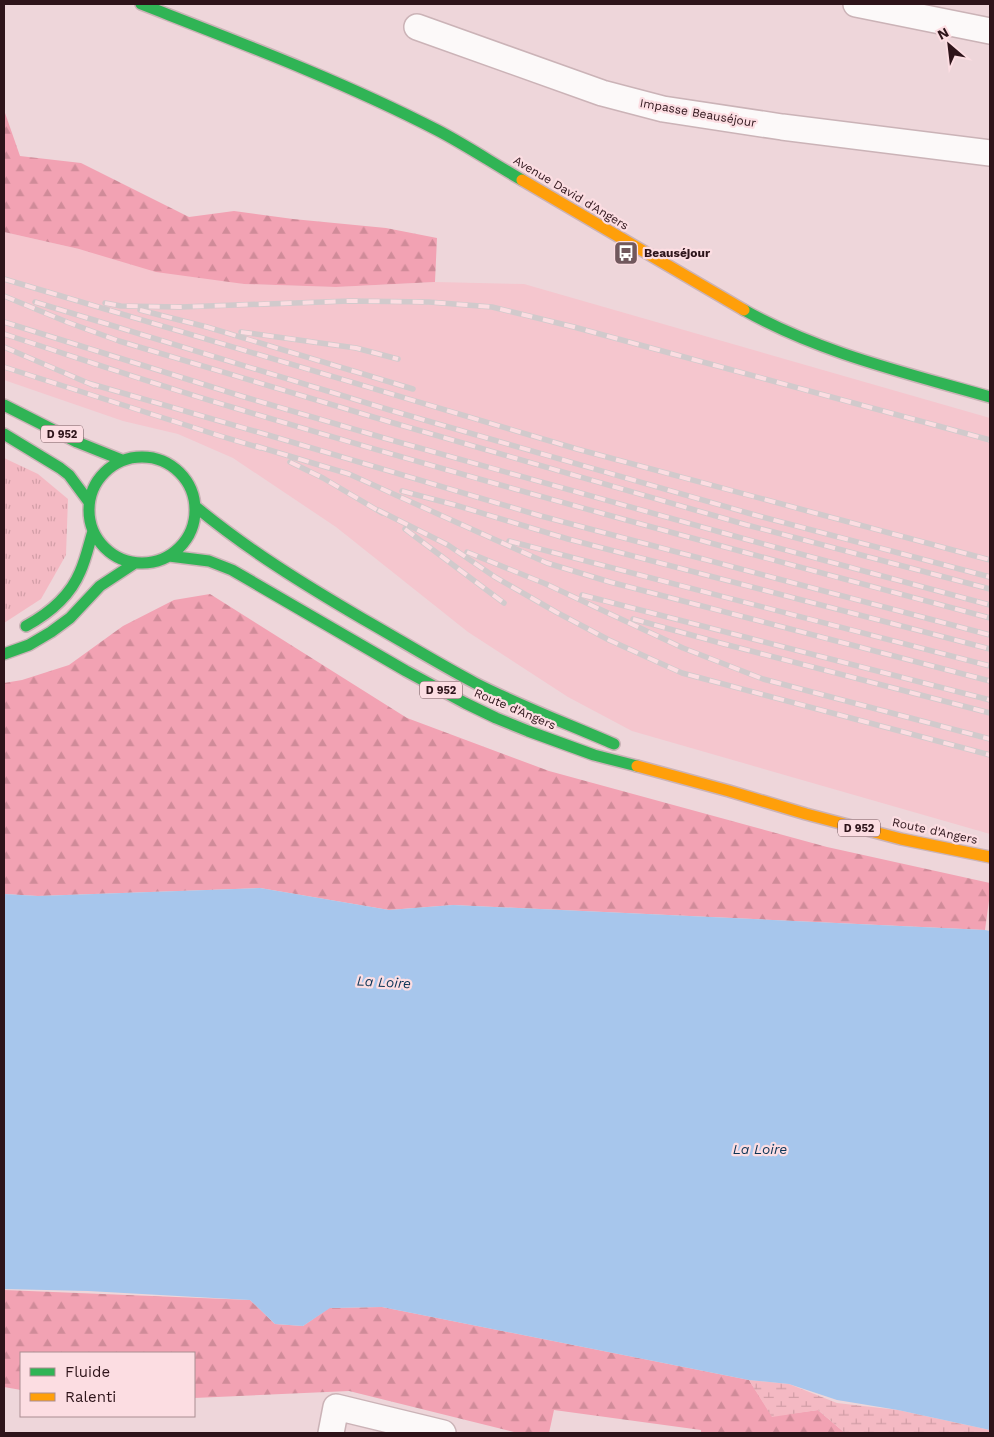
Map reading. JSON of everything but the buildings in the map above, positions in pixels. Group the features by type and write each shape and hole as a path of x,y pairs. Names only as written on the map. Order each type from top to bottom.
{"main road":[{"name":"Avenue David d'Angers","path":"140,4 260,51 394,108 439,131 770,325 843,354 990,397"},
{"name":"D 952","path":"4,405 77,442 122,460"},
{"name":"D 952","path":"4,434 69,475 89,502"},
{"path":"138,456 155,458 171,464 184,476 193,490 196,507 194,526 184,544 170,556 153,562 135,563 122,560 100,543 93,531 89,517 89,502 93,489 100,477 122,460 138,456"},
{"name":"Route d'Angers","path":"196,507 249,548 304,585 476,683 628,750"},
{"path":"19,630 53,607 71,588 79,573 93,531"},
{"name":"Route d'Angers","path":"170,556 209,561 232,570 391,663 465,703 496,718 594,755 892,837 990,857"},
{"path":"4,654 41,640 66,622 100,586 114,575 135,563"},
{"name":"Route d'Angers","path":"647,758 729,791"}],"street":[{"path":"856,4 990,31"},
{"name":"Impasse Beauséjour","path":"417,27 602,93 663,109 782,127 990,153"},
{"path":"331,1433 336,1407 443,1433"}],"shaded area":[{"path":"4,232 244,284 336,287 435,282 524,284 990,418 990,834 632,731 568,697 468,632 336,527 233,458 178,434 123,421 4,380"}],"green space":[{"path":"4,110 20,156 81,163 189,217 234,211 386,228 437,238 435,282 336,287 244,284 156,272 79,249 4,232"},
{"path":"4,458 38,474 68,499 66,555 41,599 4,623"},
{"path":"210,594 407,718 549,771 827,847 990,883 985,930 453,905 389,910 260,888 38,896 4,894 4,683 22,680 69,665 123,626 174,600"},
{"path":"4,1290 250,1300 275,1324 303,1326 329,1308 382,1307 749,1380 772,1416 818,1410 845,1433 701,1433 701,1430 554,1410 549,1433 518,1433 349,1391 195,1398 195,1352 20,1352 20,1390 4,1387"},
{"path":"749,1380 789,1384 837,1403 898,1410 990,1430 990,1433 845,1433 818,1410 772,1417"}],"water":[{"name":"La Loire","path":"260,888 389,910 453,905 990,931 990,1430 898,1410 837,1400 789,1384 749,1380 382,1307 330,1308 303,1326 275,1324 250,1300 88,1291 4,1289 4,894 38,896"}],"railway":[{"path":"4,279 577,449 990,560"},
{"path":"4,296 119,341 390,422 747,525 990,589"},
{"path":"105,303 121,306 180,307 350,301 429,302 492,307 574,327 990,440"},
{"path":"35,302 393,411 755,515 990,577"},
{"path":"140,310 207,327 413,389"},
{"path":"4,322 241,396 384,438 990,605"},
{"path":"241,332 356,348 398,359"},
{"path":"4,334 148,381 329,436 517,490 990,618"},
{"path":"4,347 95,386"},
{"path":"4,367 261,448"},
{"path":"88,383 541,516 990,635"},
{"path":"256,446 349,474 547,563 610,582 990,681"},
{"path":"290,462 323,478 382,513"},
{"path":"402,491 568,539 990,649"},
{"path":"378,510 448,545 495,577 556,612 609,640 682,673 990,755"},
{"path":"405,529 504,603"},
{"path":"509,541 990,666"},
{"path":"467,552 546,584 683,648 763,679 990,739"},
{"path":"582,595 990,700"},
{"path":"633,619 990,713"}],"traffic: fast":[{"path":"141,4 291,63 365,95 448,136 522,180"},
{"path":"744,310 803,338 864,361 990,397"},
{"path":"4,405 77,442 122,460"},
{"path":"4,434 69,475 89,502"},
{"path":"142,457 162,461 180,472 191,490 195,510 191,530 180,548 162,559 142,563 122,559 104,548 93,530 89,510 93,490 104,472 122,461 142,457"},
{"path":"196,507 236,538 298,580 447,668 509,699 614,744"},
{"path":"26,626 58,604 76,581 86,557 93,531"},
{"path":"169,556 209,561 232,570 406,671 496,718 594,755 637,766"},
{"path":"4,654 29,645 51,632 70,618 100,586 135,563"}],"traffic: slow":[{"path":"522,180 744,310"},
{"path":"637,766 901,839 990,857"}],"place":[{"name":"Beauséjour","path":"626,253"}]}
